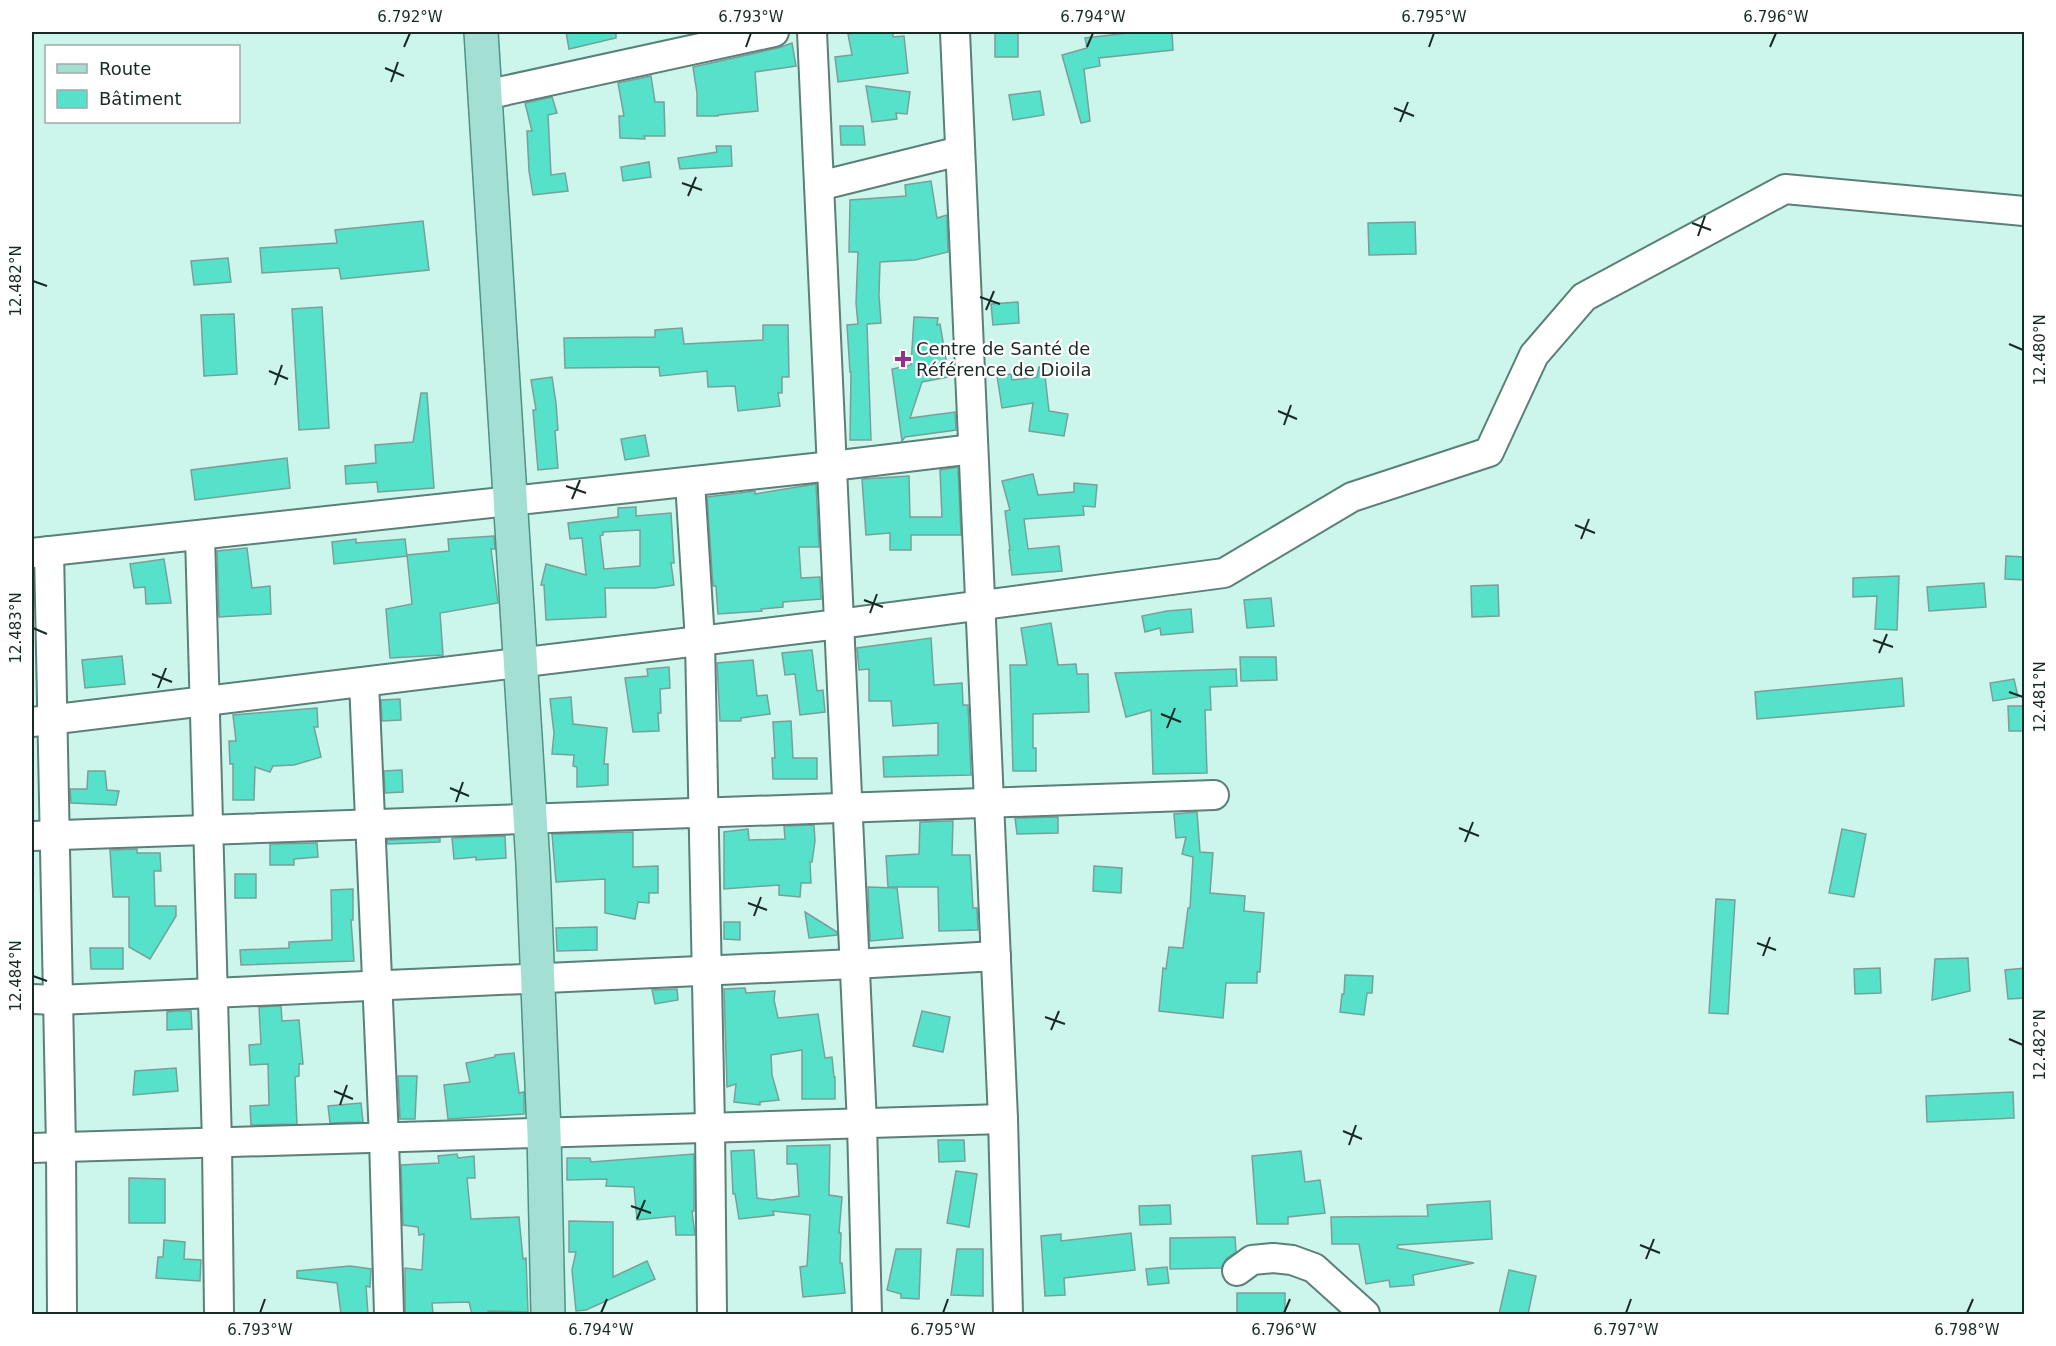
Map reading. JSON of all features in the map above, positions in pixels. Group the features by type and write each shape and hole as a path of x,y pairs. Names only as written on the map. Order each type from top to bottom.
{"main road":[{"path":"481,32 530,818 544,1133 548,1314"}],"street":[{"path":"484,95 671,43 774,32"},
{"path":"812,32 862,1124 867,1314"},
{"path":"955,32 1003,1119 1008,1314"},
{"path":"819,186 960,151"},
{"path":"42,720 839,624 1224,573 1352,497 1489,452 1534,355 1584,297 1785,189 2025,211"},
{"path":"62,1314 61,1147 45,999 40,552 973,449"},
{"path":"690,482 700,641 712,1314"},
{"path":"200,536 217,1143 219,1314"},
{"path":"363,682 384,1138 389,1314"},
{"path":"43,835 1214,795"},
{"path":"45,999 377,986 996,956"},
{"path":"32,1148 1003,1119"},
{"path":"1237,1271 1252,1260 1272,1258 1292,1260 1314,1268 1365,1314"}],"building":[{"path":"566,32 616,32 616,38 569,49"},
{"path":"893,32 893,37 904,36 908,73 838,82 835,57 852,55 848,34"},
{"path":"995,32 1018,32 1018,57 995,57"},
{"path":"1137,32 1172,32 1173,50 1099,58 1100,66 1084,69 1090,121 1081,123 1062,55 1087,48 1085,38"},
{"path":"792,43 796,66 755,72 758,111 697,116 697,93 693,67"},
{"path":"651,76 655,102 664,102 665,136 644,136 645,139 620,138 619,116 624,116 618,83"},
{"path":"866,86 910,92 907,114 896,113 897,119 872,122"},
{"path":"1040,91 1044,115 1013,120 1009,95"},
{"path":"552,97 557,113 548,115 551,175 565,173 568,191 533,195 527,131 532,131 525,103"},
{"path":"840,126 863,126 865,145 841,145"},
{"path":"716,146 731,146 732,166 680,169 678,158 717,152"},
{"path":"649,162 651,177 623,181 621,167"},
{"path":"931,181 937,218 947,215 948,252 915,260 880,262 881,323 867,324 871,440 850,440 851,372 847,325 858,324 856,303 858,252 849,252 850,200 906,196 905,185"},
{"path":"423,221 429,270 341,279 339,268 262,273 260,248 337,243 335,230"},
{"path":"1415,222 1416,254 1369,255 1368,223"},
{"path":"228,258 231,282 194,285 191,261"},
{"path":"1018,302 1019,323 993,325 991,304"},
{"path":"322,307 329,428 299,430 292,309"},
{"path":"234,314 237,374 204,376 201,315"},
{"path":"914,317 938,318 937,325 940,324 949,377 922,382 910,418 955,412 956,430 905,437 902,441 892,369 911,365"},
{"path":"763,325 788,325 789,377 782,377 782,393 778,393 780,406 738,411 735,386 708,387 707,371 660,376 659,367 565,368 564,338 655,337 655,330 682,328 684,344 763,340"},
{"path":"1039,367 1044,367 1049,411 1068,414 1064,436 1029,431 1033,403 1002,408 997,376 1011,374 1012,380 1037,377"},
{"path":"552,377 558,430 555,431 558,468 538,470 533,410 536,410 531,380"},
{"path":"421,393 427,393 434,488 378,492 377,482 346,484 345,466 376,463 375,445 413,442"},
{"path":"645,435 649,456 625,460 621,439"},
{"path":"287,458 290,488 195,500 191,470"},
{"path":"958,467 961,535 911,535 911,550 890,550 890,533 866,535 862,479 909,476 910,517 942,517 940,470"},
{"path":"1033,474 1038,495 1074,492 1074,483 1097,485 1095,507 1083,506 1084,515 1024,519 1028,549 1059,546 1062,571 1012,575 1005,511 1010,510 1002,481"},
{"path":"816,484 819,547 799,547 801,578 820,577 821,599 783,602 783,607 761,609 762,611 718,614 716,586 713,586 707,497 755,491 755,494"},
{"path":"636,507 636,516 671,513 674,563 671,563 674,585 655,588 605,588 606,617 546,620 544,585 541,585 546,564 586,575 582,538 570,539 568,523 618,517 618,508","holes":["640,530 640,566 604,569 600,536 603,532"]},
{"path":"494,536 495,549 491,549 498,603 440,613 443,655 390,658 386,609 412,604 407,555 449,551 448,539"},
{"path":"356,539 356,543 405,539 407,556 334,564 332,542"},
{"path":"247,548 252,588 270,586 271,614 219,617 217,551"},
{"path":"2006,556 2025,557 2025,580 2005,579"},
{"path":"164,559 171,603 146,604 145,587 134,588 130,564"},
{"path":"1899,576 1897,630 1875,629 1877,596 1853,597 1853,578"},
{"path":"1984,583 1986,607 1929,611 1927,587"},
{"path":"1498,585 1499,616 1472,617 1471,586"},
{"path":"1271,598 1274,626 1247,628 1244,600"},
{"path":"1191,609 1193,632 1161,635 1160,628 1145,632 1142,616"},
{"path":"1051,623 1058,665 1076,664 1077,674 1088,674 1089,712 1033,714 1036,771 1013,771 1010,665 1027,665 1021,628"},
{"path":"931,638 934,685 962,683 963,705 968,705 971,775 884,777 883,757 938,755 938,723 893,726 891,701 869,701 869,669 859,670 857,648"},
{"path":"812,650 817,691 823,690 825,712 800,715 795,674 785,675 782,653"},
{"path":"122,656 125,684 85,688 82,660"},
{"path":"1240,657 1276,657 1277,680 1241,681"},
{"path":"753,660 757,696 767,695 770,714 741,718 741,721 720,721 717,663"},
{"path":"669,667 670,688 660,689 659,731 633,732 625,678 648,676 647,669"},
{"path":"1236,669 1237,686 1210,687 1211,710 1205,710 1207,773 1153,774 1151,710 1126,717 1115,673"},
{"path":"1902,678 1904,706 1757,719 1755,692"},
{"path":"2014,679 2018,697 1993,701 1990,683"},
{"path":"571,697 573,724 607,728 604,764 608,764 608,785 577,787 577,767 573,766 574,755 552,754 554,733 550,699"},
{"path":"400,699 401,720 382,721 381,700"},
{"path":"2008,706 2025,706 2025,731 2009,731"},
{"path":"317,708 318,727 314,727 321,757 294,765 273,766 270,772 255,767 254,800 233,800 233,764 230,764 229,741 236,741 233,715"},
{"path":"791,721 793,758 817,758 817,779 773,779 772,758 775,758 773,722"},
{"path":"402,770 403,792 385,793 384,771"},
{"path":"88,771 105,771 107,790 119,791 116,805 71,803 70,789 87,789"},
{"path":"1197,812 1200,852 1213,853 1210,893 1245,896 1244,911 1264,913 1260,972 1257,972 1257,983 1226,983 1223,1018 1159,1011 1163,968 1166,969 1169,947 1183,948 1188,908 1190,908 1193,857 1182,854 1186,837 1176,838 1174,814"},
{"path":"1058,817 1058,833 1017,834 1015,818"},
{"path":"953,821 952,855 970,855 973,908 977,908 978,930 939,931 938,887 888,887 886,856 919,854 920,822"},
{"path":"814,825 815,841 812,862 810,862 811,883 801,883 800,897 779,895 779,885 724,889 724,832 748,829 749,840 785,839 784,826"},
{"path":"1842,829 1866,834 1854,897 1829,893"},
{"path":"633,832 633,867 658,866 658,893 649,893 649,903 638,902 635,919 605,913 605,879 556,882 552,834"},
{"path":"505,836 506,858 454,859 452,838"},
{"path":"440,838 440,842 388,844 387,840"},
{"path":"317,843 318,857 294,859 294,865 270,865 270,844"},
{"path":"137,849 137,853 160,853 161,871 154,871 155,906 176,906 176,916 150,959 129,947 129,897 113,897 110,850"},
{"path":"1094,866 1122,868 1121,893 1093,891"},
{"path":"235,874 256,874 256,898 235,898"},
{"path":"868,887 897,888 903,938 870,941"},
{"path":"353,889 353,920 351,920 354,961 241,965 240,950 289,948 289,942 332,940 331,890"},
{"path":"1716,899 1735,900 1728,1014 1709,1013"},
{"path":"805,912 837,932 837,935 809,938"},
{"path":"724,922 740,922 740,940 724,939"},
{"path":"597,927 597,950 557,951 556,928"},
{"path":"90,948 123,948 123,969 91,969"},
{"path":"1968,958 1970,991 1932,1000 1935,959"},
{"path":"1880,968 1881,993 1855,994 1854,969"},
{"path":"2025,968 2025,998 2008,999 2005,970"},
{"path":"1345,975 1373,976 1372,993 1367,993 1364,1015 1340,1012"},
{"path":"745,988 746,993 775,991 774,1000 778,1018 818,1014 825,1058 832,1057 835,1099 802,1099 802,1050 771,1055 772,1075 779,1100 760,1102 760,1105 734,1102 736,1084 727,1087 724,989"},
{"path":"677,989 678,1000 655,1004 652,990"},
{"path":"281,1006 282,1021 299,1020 303,1064 299,1064 299,1076 295,1077 297,1124 251,1125 250,1106 269,1105 268,1064 250,1065 249,1045 261,1044 259,1007"},
{"path":"191,1011 192,1029 167,1030 167,1012"},
{"path":"922,1011 950,1017 943,1052 913,1046"},
{"path":"514,1053 519,1093 524,1092 524,1114 448,1119 444,1085 470,1082 466,1063 495,1057 495,1055"},
{"path":"176,1068 178,1091 133,1095 135,1071"},
{"path":"398,1076 417,1076 415,1119 400,1119"},
{"path":"2013,1092 2014,1118 1927,1122 1926,1096"},
{"path":"361,1103 363,1122 330,1123 328,1106"},
{"path":"938,1140 964,1140 965,1161 939,1162"},
{"path":"830,1145 829,1195 842,1197 839,1233 841,1233 840,1263 842,1263 845,1293 803,1297 800,1267 807,1266 810,1215 773,1211 774,1215 739,1219 735,1194 733,1194 731,1151 754,1150 757,1198 772,1200 799,1196 797,1164 787,1164 787,1146"},
{"path":"1301,1151 1305,1182 1320,1180 1325,1213 1288,1217 1288,1224 1257,1224 1252,1156"},
{"path":"457,1154 458,1158 474,1156 475,1178 467,1178 471,1219 519,1217 523,1259 526,1258 528,1312 488,1311 489,1314 472,1314 469,1302 432,1303 433,1314 405,1314 405,1268 422,1270 424,1234 419,1235 418,1227 403,1225 401,1165 439,1163 438,1156"},
{"path":"694,1154 694,1211 692,1211 695,1235 676,1235 675,1216 637,1220 634,1187 606,1186 607,1179 567,1180 567,1158 590,1158 591,1162"},
{"path":"956,1171 977,1174 969,1227 947,1223"},
{"path":"129,1178 165,1179 165,1223 129,1223"},
{"path":"1490,1201 1492,1239 1398,1245 1397,1248 1474,1263 1413,1275 1414,1285 1390,1287 1389,1280 1366,1284 1359,1244 1332,1244 1331,1217 1428,1216 1427,1205"},
{"path":"1170,1205 1171,1224 1140,1225 1139,1206"},
{"path":"569,1221 613,1222 613,1277 647,1261 655,1279 586,1310 576,1311 572,1270 576,1252 569,1252"},
{"path":"1131,1233 1135,1270 1064,1278 1065,1295 1045,1296 1041,1236 1061,1234 1061,1241"},
{"path":"1235,1237 1236,1252 1227,1258 1221,1268 1170,1269 1170,1238"},
{"path":"164,1240 185,1242 184,1259 201,1260 200,1281 156,1278 158,1257 163,1257"},
{"path":"896,1249 921,1249 919,1299 901,1298 901,1294 887,1290"},
{"path":"957,1249 983,1249 983,1296 951,1295"},
{"path":"350,1266 371,1269 370,1287 366,1286 368,1314 341,1314 337,1283 297,1278 297,1271"},
{"path":"1167,1267 1169,1283 1148,1285 1146,1269"},
{"path":"1509,1270 1536,1276 1528,1314 1499,1314"},
{"path":"1237,1293 1285,1293 1285,1314 1237,1314"}],"place":[{"name":"Centre de Santé de Référence de Dioila","path":"903,359"}]}
